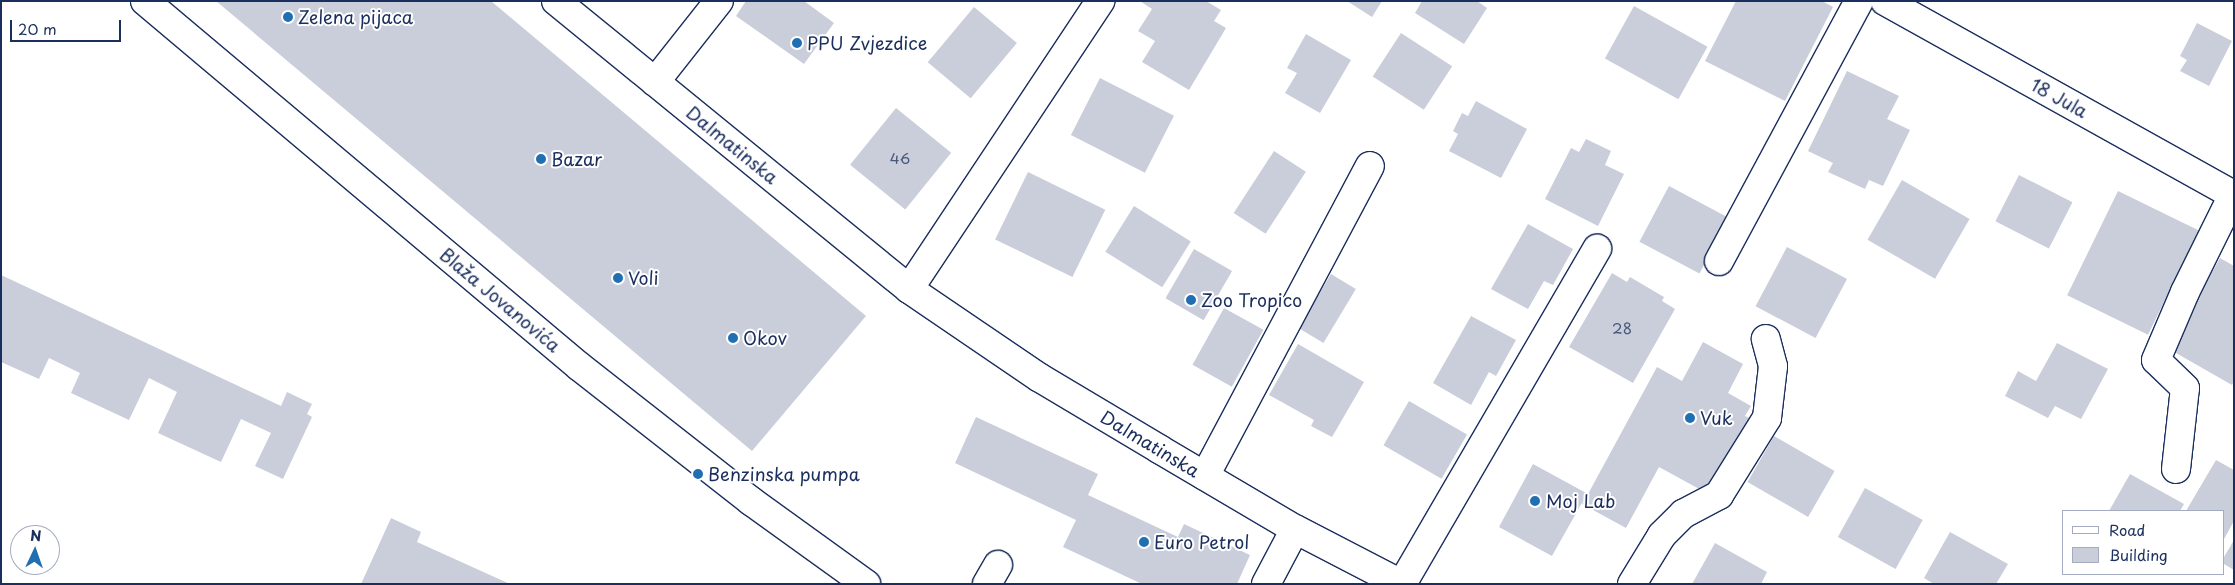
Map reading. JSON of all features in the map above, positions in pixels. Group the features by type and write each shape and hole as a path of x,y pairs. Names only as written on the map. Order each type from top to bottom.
{"street":[{"name":"Blaža Jovanovića","path":"145,1 580,367 751,501 866,584"},
{"name":"Dalmatinska","path":"556,1 909,289 1040,378 1295,529 1401,584"},
{"path":"656,82 718,1"},
{"path":"909,289 1100,1"},
{"path":"1719,262 1859,1"},
{"name":"18 Jula","path":"1884,1 2234,195"},
{"path":"1205,476 1370,166"},
{"path":"2176,469 2185,388 2156,360 2185,292 2234,195"},
{"path":"1401,584 1597,249"},
{"path":"1632,584 1662,536 1683,514 1719,495 1767,418 1773,366 1766,339"},
{"path":"1270,575 1295,529"}],"building":[{"name":"Bazar","path":"216,1 491,1 866,316 752,451"},
{"name":"PPU Zvjezdice","path":"746,1 804,1 834,23 804,64 736,16"},
{"path":"1140,1 1206,1 1221,10 1214,21 1226,28 1189,90 1142,62 1155,41 1138,31 1152,9"},
{"path":"1347,1 1382,1 1372,17"},
{"path":"1422,1 1477,1 1487,8 1464,44 1415,13"},
{"path":"1736,1 1822,1 1833,7 1785,101 1705,61"},
{"path":"1634,6 1707,47 1678,99 1605,58"},
{"path":"974,7 1017,43 971,98 928,62"},
{"path":"2197,23 2232,41 2209,86 2180,71 2187,60 2180,56"},
{"path":"1401,33 1452,66 1424,110 1373,77"},
{"path":"1306,34 1351,60 1320,113 1285,93 1297,73 1287,68"},
{"path":"1847,71 1899,96 1887,119 1910,130 1883,186 1869,180 1865,189 1828,172 1833,163 1808,151"},
{"path":"1100,78 1174,116 1145,173 1071,135"},
{"path":"1476,101 1527,129 1501,178 1449,151 1458,134 1453,131 1462,113 1468,116"},
{"path":"896,108 951,153 905,209 850,165"},
{"path":"1586,139 1611,151 1605,165 1624,174 1598,226 1545,199 1571,148 1579,152"},
{"path":"1274,151 1306,172 1266,234 1234,213"},
{"path":"1028,172 1105,210 1072,277 995,239"},
{"path":"2019,175 2072,202 2049,249 1995,221"},
{"path":"1902,180 1970,219 1935,279 1868,240"},
{"path":"1669,186 1729,218 1699,274 1639,242"},
{"path":"2118,191 2199,230 2148,335 2067,295"},
{"path":"1134,206 1191,242 1162,287 1105,252"},
{"path":"1528,224 1573,249 1553,285 1544,281 1528,309 1491,289"},
{"path":"1787,247 1847,279 1816,338 1756,306"},
{"path":"1194,249 1232,271 1204,320 1166,298"},
{"path":"2220,258 2234,266 2234,381 2232,385 2169,349"},
{"path":"1612,273 1627,282 1630,277 1664,297 1662,301 1675,309 1633,383 1569,347"},
{"path":"1331,274 1356,289 1323,343 1299,328"},
{"path":"1,275 281,406 287,392 312,404 307,414 312,417 283,479 255,466 271,433 241,419 221,462 158,433 177,392 149,378 129,420 71,393 80,373 49,358 39,379 1,362"},
{"path":"1224,308 1263,330 1232,387 1192,365"},
{"path":"1471,316 1516,340 1496,376 1489,372 1471,405 1433,383"},
{"name":"Vuk","path":"1703,342 1743,364 1728,393 1751,406 1745,416 1754,420 1712,496 1659,467 1626,528 1582,504 1584,499 1552,556 1499,527 1533,464 1588,494 1657,367 1682,381"},
{"path":"2057,343 2108,369 2081,419 2055,406 2048,418 2005,396 2018,371 2036,381"},
{"path":"1298,344 1364,382 1332,437 1311,426 1314,420 1269,395"},
{"path":"1409,401 1467,434 1442,479 1384,445"},
{"path":"976,417 1098,474 1088,495 1178,537 1184,524 1250,555 1237,584 1142,584 1063,547 1076,520 955,463"},
{"path":"1774,436 1835,471 1808,517 1748,482"},
{"path":"2216,460 2234,470 2234,521 2225,537 2225,510 2187,510"},
{"path":"2130,474 2184,504 2181,510 2110,510"},
{"path":"1865,488 1923,520 1896,569 1838,537"},
{"path":"391,518 421,532 417,542 510,584 361,584"},
{"path":"1950,532 2008,564 1996,584 1934,584 1924,578"},
{"path":"2234,540 2234,570 2225,565 2225,555"},
{"path":"1715,543 1767,572 1761,584 1692,584"}],"place":[{"name":"Zelena pijaca","path":"288,17"},
{"name":"PPU Zvjezdice","path":"797,43"},
{"name":"Bazar","path":"541,159"},
{"name":"Voli","path":"618,278"},
{"name":"Zoo Tropico","path":"1191,300"},
{"name":"Okov","path":"733,338"},
{"name":"Vuk","path":"1690,418"},
{"name":"Benzinska pumpa","path":"698,474"},
{"name":"Moj Lab","path":"1535,501"},
{"name":"Euro Petrol","path":"1144,542"}]}
